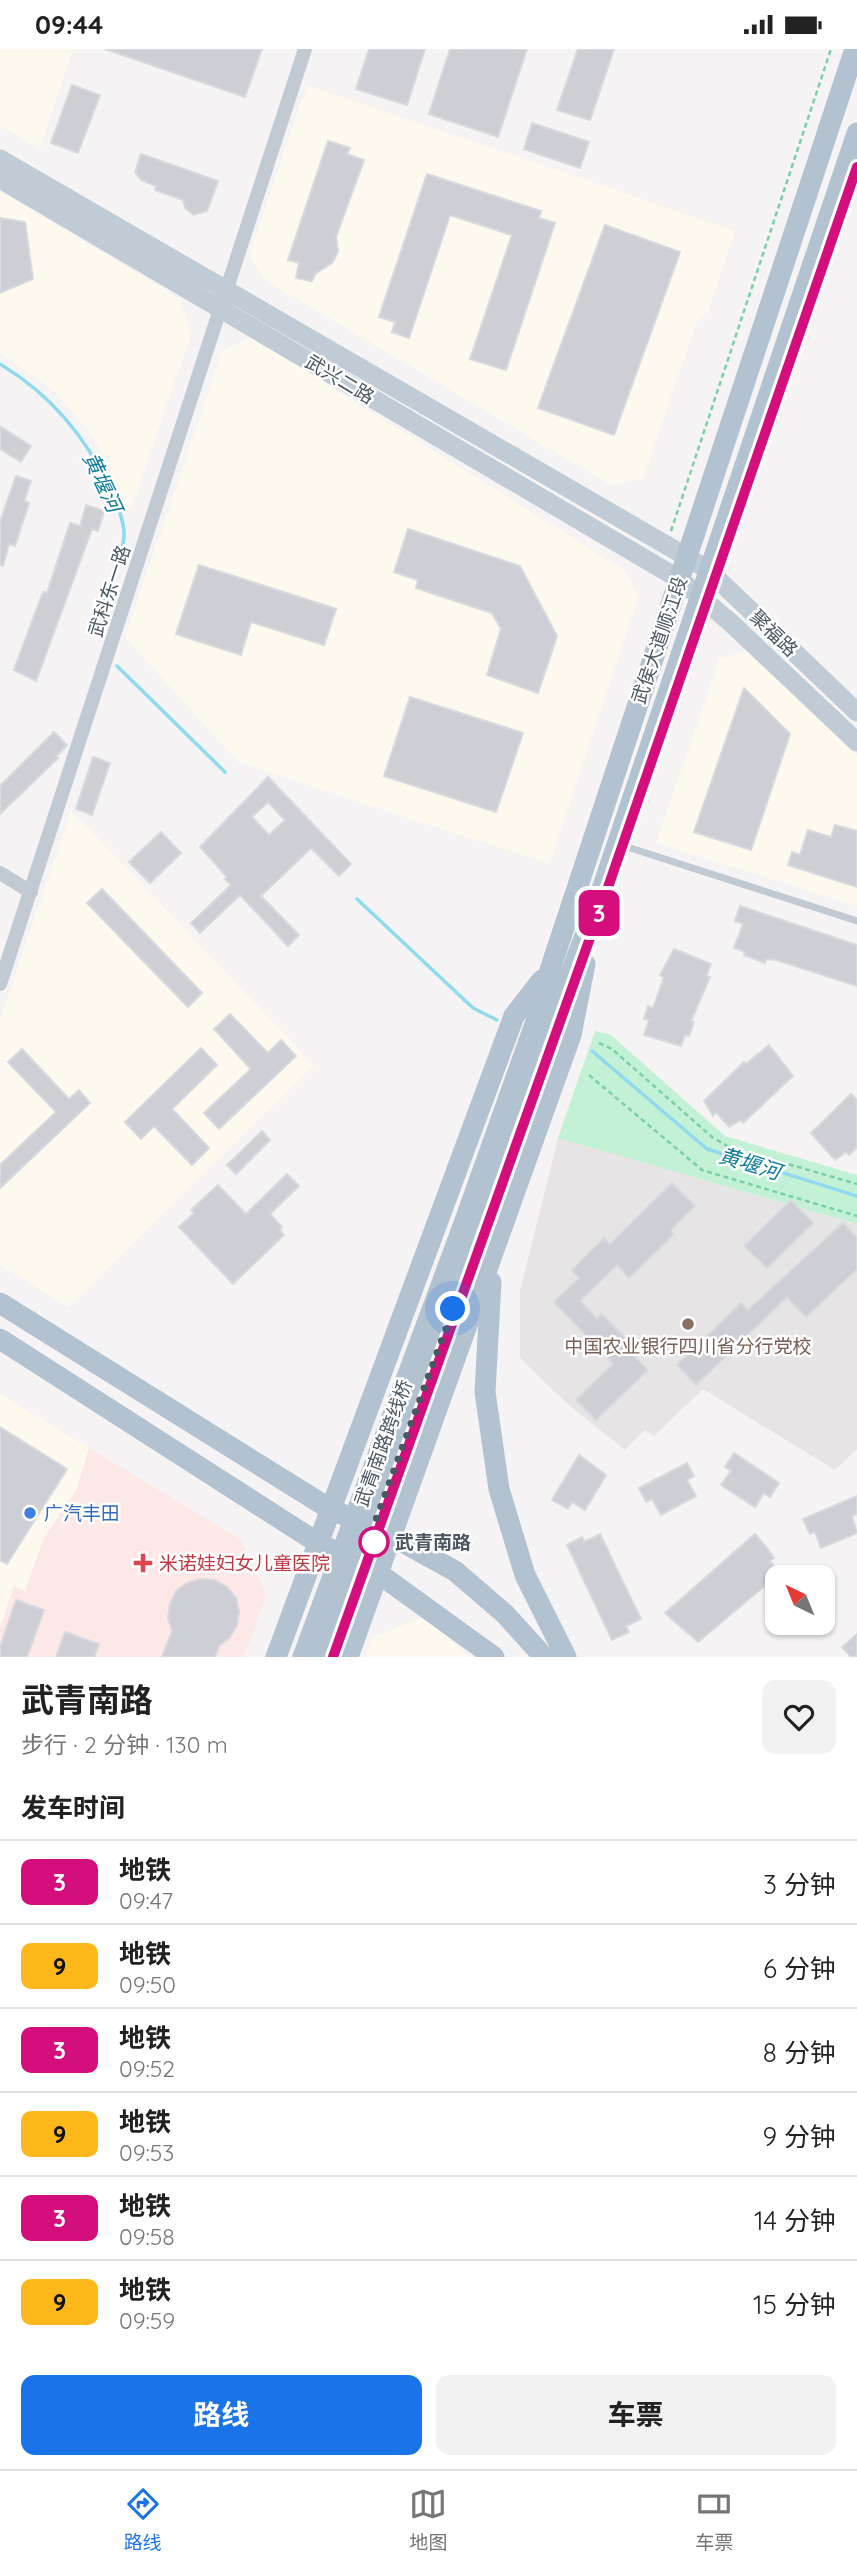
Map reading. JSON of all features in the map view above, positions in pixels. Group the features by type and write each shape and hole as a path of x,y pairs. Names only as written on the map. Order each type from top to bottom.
{"main road":[{"name":"武侯大道顺江段","path":"471,1232 549,973 855,49"},
{"name":"武侯大道顺江段","path":"471,1232 597,904 857,133"},
{"path":"731,424 756,430"},
{"path":"348,1657 571,1035 597,904"},
{"path":"276,1657 514,1016 549,973"},
{"name":"武青南路跨线桥","path":"303,1657 471,1232"},
{"name":"武青南路跨线桥","path":"325,1657 471,1232"},
{"path":"492,1260 485,1392 499,1489 525,1575 566,1657"},
{"path":"0,1303 330,1509 390,1535 455,1571 505,1614 544,1657"},
{"path":"0,1339 318,1543 378,1573 494,1657"}],"street":[{"name":"武科东一路","path":"0,984 305,49"},
{"path":"0,159 223,300"},
{"name":"武兴二路","path":"0,179 223,300 679,579 700,595 857,742"},
{"name":"聚福路","path":"223,300 708,570 857,712"},
{"path":"0,873 31,893"}],"lane":[{"path":"617,843 857,921"}],"path":[{"path":"666,545 831,49"},
{"path":"599,1043 612,1049 712,1137 729,1147 857,1184"},
{"path":"589,1075 702,1170 857,1216"}],"shaded area":[{"path":"0,49 73,49 40,149 0,126"},
{"path":"307,85 735,231 708,311 697,321 643,478 612,486 265,280 249,256"},
{"path":"0,191 180,299 191,335 130,512 96,441 55,392 0,353"},
{"path":"251,337 624,570 639,596 549,864 238,762 125,637 222,351"},
{"path":"748,651 857,756 857,906 656,843 720,658"},
{"path":"71,810 314,1065 68,1307 0,1265 0,1020"},
{"name":"中国农业银行四川省分行党校","path":"558,1138 857,1224 857,1449 835,1470 703,1389 654,1436 645,1430 625,1450 571,1407 520,1358 520,1291"},
{"name":"广汽丰田","path":"0,1394 89,1448 77,1489 44,1538 25,1591 13,1587 0,1629"},
{"name":"米诺娃妇女儿童医院","path":"89,1448 241,1540 266,1595 244,1657 0,1657 0,1629 14,1586 25,1591 44,1538 77,1489"},
{"path":"425,1616 469,1657 365,1657 372,1638"}],"green space":[{"path":"595,1031 611,1035 725,1136 857,1175 857,1224 558,1138"}],"building":[{"path":"105,49 262,49 245,97"},
{"path":"369,49 425,49 407,105 356,89"},
{"path":"450,49 527,49 498,137 429,114"},
{"path":"578,49 614,49 590,120 557,110"},
{"path":"72,85 100,95 78,153 51,143"},
{"path":"532,123 589,142 580,168 524,149"},
{"path":"328,141 350,148 347,154 364,160 336,237 338,252 332,263 315,274 312,281 296,278 299,263 288,260"},
{"path":"141,154 218,181 207,211 194,215 185,208 183,200 155,190 156,186 141,180 135,172"},
{"path":"427,174 541,211 539,218 555,223 506,370 470,359 512,235 450,215 409,338 392,332 395,322 379,317"},
{"path":"0,218 25,222 33,279 0,293"},
{"path":"605,225 680,252 614,435 538,408"},
{"path":"0,426 31,446 21,462 0,449"},
{"path":"16,476 31,481 24,501 29,503 15,546 9,544 3,566 0,565 0,522"},
{"path":"86,505 104,511 98,531 92,529 36,681 14,670 43,592 47,593 70,523 80,526"},
{"path":"408,529 520,566 557,636 538,693 487,675 501,629 492,613 416,588 418,580 394,572"},
{"path":"199,565 336,609 324,645 251,622 241,655 176,634"},
{"path":"744,688 790,734 751,850 694,832"},
{"path":"410,697 523,733 496,812 384,776"},
{"path":"54,732 67,745 56,757 58,758 0,814 0,786"},
{"path":"93,757 110,763 92,815 76,809"},
{"path":"268,777 351,864 339,876 311,848 261,896 299,935 288,946 240,895 200,933 191,923 231,885 200,847","holes":["268,802 285,820 269,835 252,817"]},
{"path":"835,825 857,831 857,887 788,865 792,852 800,855 808,830 831,837"},
{"path":"161,832 181,853 150,883 129,862"},
{"path":"102,889 202,993 188,1007 87,903"},
{"path":"740,906 857,945 857,986 776,960 766,959 765,963 744,955 745,952 734,948 743,924 735,921"},
{"path":"674,949 711,964 706,976 710,977 691,1021 694,1022 689,1036 685,1035 681,1046 644,1035 649,1020 644,1019 648,1006 653,1008 664,977 660,975"},
{"path":"230,1014 268,1053 281,1040 296,1056 219,1129 204,1113 251,1069 214,1029"},
{"path":"769,1045 793,1076 743,1123 741,1120 729,1127 716,1112 713,1116 704,1101 744,1062 746,1064"},
{"path":"201,1048 217,1065 172,1109 209,1148 192,1165 154,1126 141,1139 125,1122"},
{"path":"22,1049 69,1099 79,1090 90,1103 0,1188 0,1165 56,1112 8,1062"},
{"path":"851,1094 857,1100 857,1147 849,1155 846,1152 835,1160 811,1133"},
{"path":"262,1131 270,1140 236,1174 227,1165"},
{"path":"287,1174 299,1186 270,1214 282,1227 280,1230 284,1235 233,1284 179,1227 194,1213 191,1210 218,1185 246,1214"},
{"path":"672,1183 695,1206 670,1231 674,1234 629,1278 617,1265 580,1301 597,1319 602,1314 628,1341 623,1345 648,1370 596,1420 576,1400 613,1364 554,1302 579,1278 572,1270 604,1238 610,1244"},
{"path":"791,1200 813,1223 767,1268 744,1246"},
{"path":"843,1223 857,1238 857,1269 806,1317 787,1297 696,1385 677,1365 741,1303 748,1310"},
{"path":"0,1427 67,1469 7,1564 0,1560"},
{"path":"734,1453 779,1483 770,1497 764,1493 755,1507 721,1485 731,1471 725,1467"},
{"path":"579,1455 606,1475 585,1510 572,1502 568,1509 552,1500"},
{"path":"687,1463 694,1476 687,1480 696,1496 661,1515 652,1499 646,1502 639,1488"},
{"path":"857,1496 857,1514 852,1516 857,1533 821,1548 815,1532 810,1534 803,1519"},
{"path":"600,1534 641,1619 626,1626 629,1632 612,1640 567,1545 582,1537 584,1542"},
{"path":"755,1534 774,1558 770,1561 773,1565 765,1565 765,1586 698,1642 665,1613"},
{"path":"201,1579 215,1580 227,1587 236,1598 239,1611 237,1625 230,1637 219,1646 215,1657 162,1657 172,1631 168,1618 176,1591 187,1583"},
{"path":"16,1600 44,1610 27,1657 0,1657 0,1647"},
{"path":"65,1632 99,1644 94,1657 56,1657"},
{"path":"857,1634 857,1657 851,1657 842,1647"}],"waterway":[{"name":"黄堰河","path":"0,364 51,403 79,435 101,472 120,513 124,531 122,549 99,611 94,634"},
{"name":"黄堰河","path":"117,666 225,772"},
{"name":"黄堰河","path":"357,899 473,1008 497,1020"},
{"name":"黄堰河","path":"592,1051 707,1149 857,1196"}],"metro line":[{"name":"3","path":"333,1657 605,896 857,167"}],"place":[{"name":"中国农业银行四川省分行党校","path":"688,1324"},
{"name":"广汽丰田","path":"30,1513"},
{"name":"武青南路","path":"374,1542"},
{"name":"米诺娃妇女儿童医院","path":"143,1563"}],"route":[{"path":"374,1542 371,1533 453,1309"}]}
